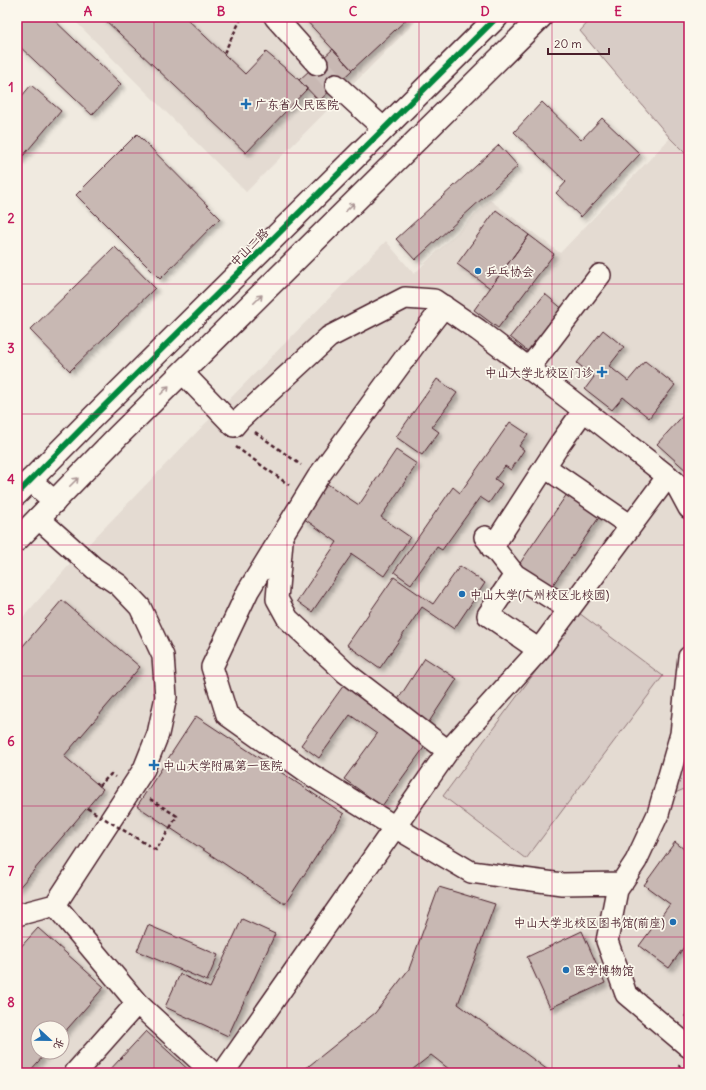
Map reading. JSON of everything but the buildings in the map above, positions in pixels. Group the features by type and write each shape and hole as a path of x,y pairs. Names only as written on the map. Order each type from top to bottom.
{"main road":[{"name":"中山二路","path":"24,487 497,17"},
{"path":"17,540 541,17"}],"street":[{"path":"275,17 317,64"},
{"path":"336,85 384,129"},
{"path":"529,368 600,275"},
{"path":"183,373 229,433 238,420 329,337 405,298 434,300 529,368 668,476 675,482 688,503"},
{"path":"444,306 318,477 248,591 212,667 227,715 313,776 395,828 471,872 562,884 622,883"},
{"path":"570,609 515,575 489,542 545,467 584,410"},
{"path":"545,467 631,526"},
{"path":"223,1073 448,751 539,650 668,476"},
{"path":"24,487 55,502"},
{"path":"17,915 55,905 144,769 158,734 166,697 163,656 140,607 120,585 94,568 38,518"},
{"path":"282,536 277,599 288,619 346,674 448,751"},
{"path":"515,575 488,615 539,650"},
{"path":"689,657 681,734 658,814 636,861 617,890 607,941 626,994 689,1047"},
{"path":"55,905 136,1003 213,1073"},
{"path":"75,1073 136,1003"}],"path":[{"path":"224,54 242,17"},
{"path":"229,433 273,474"},
{"path":"267,440 287,454"},
{"path":"87,808 156,850 177,816 144,795"}],"shaded area":[{"name":"广东省人民医院","path":"71,17 420,17 246,192"},
{"path":"593,17 689,17 689,157 670,138 580,31"},
{"name":"中山大学(广州校区北校园)","path":"670,138 689,157 689,1073 17,1073 17,624 79,554 195,434 386,241 414,274 490,200 560,253"},
{"path":"579,613 663,676 526,859 443,796"},
{"path":"689,701 689,787 668,796"}],"tunnel":[{"path":"317,64 336,85"}],"cycle path":[{"path":"17,494 497,17"}],"place":[{"name":"广东省人民医院","path":"246,104"},
{"name":"乒乓协会","path":"478,271"},
{"name":"中山大学北校区门诊","path":"602,372"},
{"name":"中山大学(广州校区北校园)","path":"462,594"},
{"name":"中山大学附属第一医院","path":"154,765"},
{"name":"中山大学北校区图书馆(前座)","path":"673,922"},
{"name":"医学博物馆","path":"566,970"}]}
